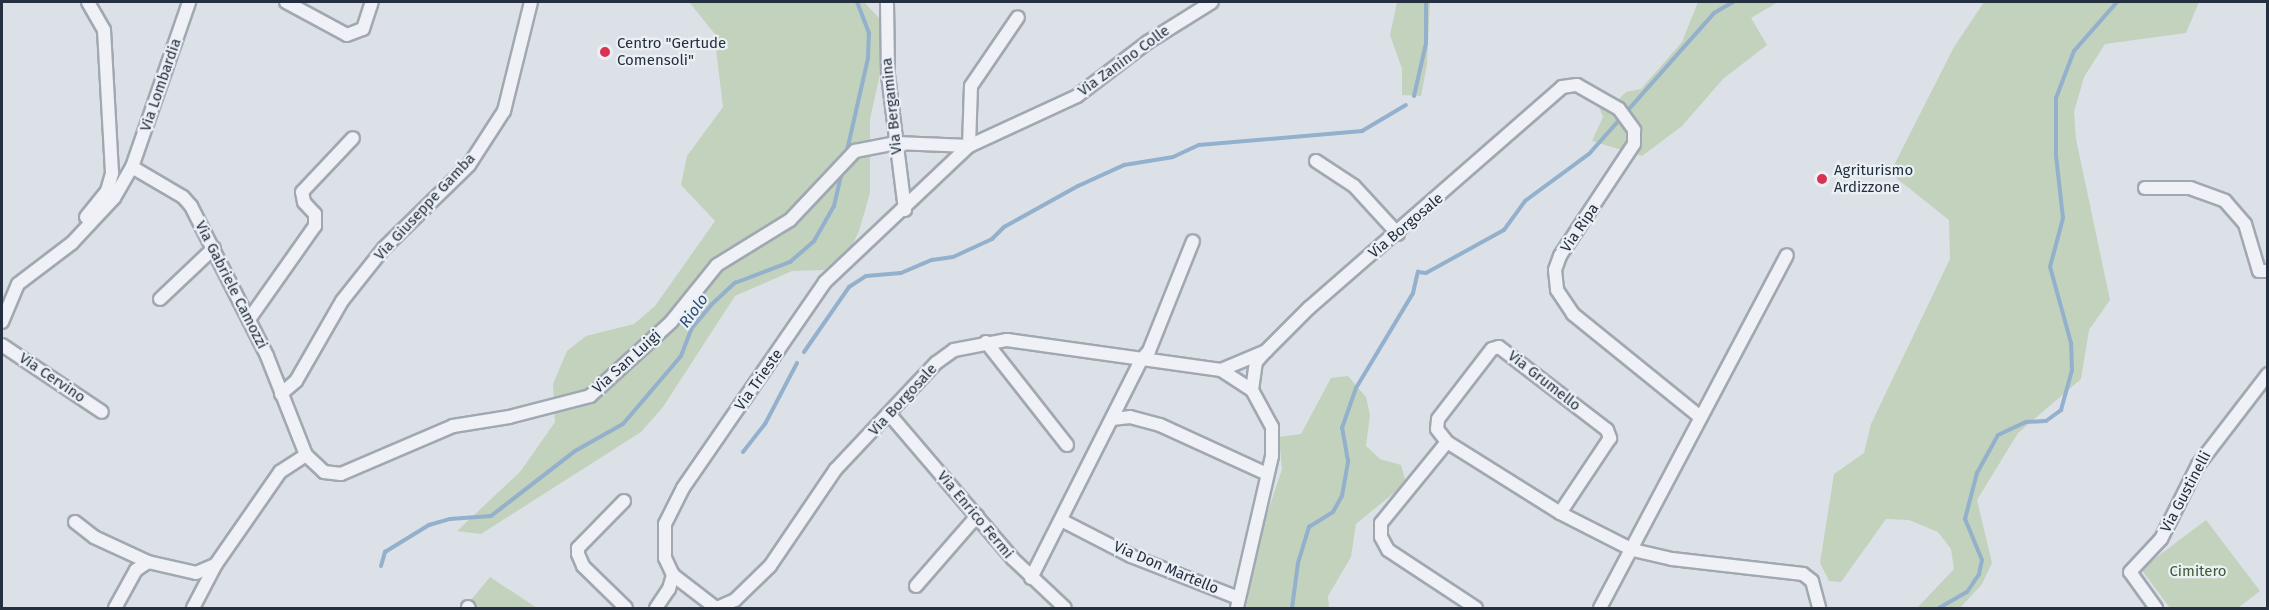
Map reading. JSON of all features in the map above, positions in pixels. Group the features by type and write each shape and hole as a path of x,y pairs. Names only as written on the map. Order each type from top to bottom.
{"street":[{"path":"72,243 75,230 107,191 112,173 104,30 88,2"},
{"name":"Via Lombardia","path":"2,322 18,284 72,243 114,198 132,167 189,2"},
{"path":"286,2 347,35 363,29 372,2"},
{"name":"Via Giuseppe Gamba","path":"281,394 296,381 342,301 384,248 469,165 504,111 531,2"},
{"name":"Via Bergamina","path":"887,2 884,11 904,210"},
{"name":"Via Zanino Colle","path":"904,210 969,146 1077,96 1148,42 1212,2"},
{"path":"969,146 971,86 1018,17"},
{"name":"Via Ripa","path":"1546,102 1562,87 1576,85 1619,109 1629,123 1634,144 1560,256 1555,270 1557,290 1574,314 1700,417"},
{"name":"Via Borgosale","path":"1252,390 1256,362 1266,351 1343,278 1398,234 1546,102"},
{"path":"250,318 315,226 315,214 304,202 302,192 353,138"},
{"name":"Via Zanino Colle","path":"896,142 969,146"},
{"name":"Via San Luigi","path":"306,455 324,472 341,474 453,426 509,417 590,396 671,322 717,265 790,220 853,153 896,142"},
{"path":"1316,161 1354,186 1398,234"},
{"name":"Via Gabriele Camozzi","path":"132,167 183,197 214,248 250,318 306,455"},
{"path":"2145,188 2190,188 2225,201 2245,224 2259,271 2268,271"},
{"name":"Via Trieste","path":"673,574 665,558 665,524 683,488 825,282 904,210"},
{"path":"1031,578 1141,360 1149,351 1193,241"},
{"path":"160,299 214,248"},
{"path":"1600,609 1787,255"},
{"path":"986,342 1066,445"},
{"name":"Via Borgosale","path":"673,574 717,609 735,600 770,566 836,469 890,416 936,363 954,350 986,342 1037,342 1141,360 1221,370 1266,351"},
{"name":"Via Cervino","path":"2,345 102,412"},
{"name":"Via Grumello","path":"1447,442 1437,429 1438,419 1492,350 1499,347 1607,430 1610,438 1560,513"},
{"path":"1221,370 1252,390 1272,427 1267,474 1238,603"},
{"name":"Via Gustinelli","path":"2156,609 2130,572 2161,539 2198,465 2268,374"},
{"name":"Via Enrico Fermi","path":"890,416 1031,578 1065,609"},
{"path":"1112,419 1130,417 1160,425 1267,474"},
{"path":"1476,609 1388,550 1381,537 1381,523 1447,442 1560,513 1633,550 1672,559 1793,570 1812,581 1819,609"},
{"path":"193,609 216,564 280,472 306,455"},
{"path":"624,501 578,548 578,554 583,566 626,609"},
{"path":"916,586 977,516"},
{"name":"Via Don Martello","path":"1061,520 1131,556 1238,603"},
{"path":"75,522 94,537 148,562 196,573 216,564"},
{"path":"115,609 136,570 148,562"},
{"path":"196,573 202,590"},
{"path":"656,609 669,589 673,574"}],"green space":[{"path":"689,2 864,2 880,19 885,52 870,119 870,193 859,231 846,259 824,270 792,271 735,296 663,407 641,432 481,534 457,531 520,472 555,422 553,384 567,351 586,336 634,324 655,306 715,221 681,185 687,156 723,107 714,33"},
{"path":"1397,2 1430,2 1427,64 1421,96 1402,95 1402,69 1390,35"},
{"path":"1698,2 1778,2 1751,18 1767,45 1723,79 1682,126 1642,156 1592,141 1603,117 1592,89 1618,100 1626,92 1641,89 1682,42"},
{"path":"1984,2 2199,2 2186,33 2105,44 2084,77 2074,112 2076,139 2110,300 2089,330 2081,379 2018,433 1977,500 1992,563 1982,584 1960,608 1917,608 1954,569 1951,549 1938,532 1909,520 1886,519 1841,582 1829,581 1820,563 1834,474 1864,453 1871,424 1950,259 1949,220 1890,173 1954,47"},
{"path":"1348,376 1366,397 1370,415 1366,446 1380,459 1401,465 1406,483 1356,524 1351,557 1328,596 1329,608 1246,608 1260,535 1282,469 1279,437 1301,434 1331,378"},
{"name":"Cimitero","path":"2206,520 2260,591 2238,608 2170,608 2141,569"},
{"path":"490,577 537,608 474,608 471,600"}],"waterway":[{"name":"Riolo","path":"846,155 868,58 869,33 857,2"},
{"path":"1414,96 1426,43 1426,2"},
{"path":"1292,608 1298,563 1309,527 1333,512 1342,496 1348,461 1342,428 1356,388 1413,293 1418,272 1426,273 1504,230 1525,201 1589,154 1714,13 1733,2"},
{"path":"1939,608 1967,592 1979,574 1982,560 1965,519 1977,473 1998,435 2026,422 2046,421 2061,410 2072,370 2071,343 2050,267 2063,218 2056,156 2056,98 2074,51 2117,2"},
{"path":"804,352 849,287 866,276 901,273 932,260 953,257 992,239 1004,227 1078,186 1124,165 1173,157 1199,145 1362,131 1406,105"},
{"name":"Riolo","path":"381,566 385,552 429,525 450,519 491,516 575,451 623,424 681,356 692,328 711,305 735,283 790,262 814,241 834,206 842,171"},
{"path":"743,452 765,424 797,363"}],"place":[{"name":"Centro \"Gertude Comensoli\"","path":"605,52"},
{"name":"Agriturismo Ardizzone","path":"1822,179"}]}
